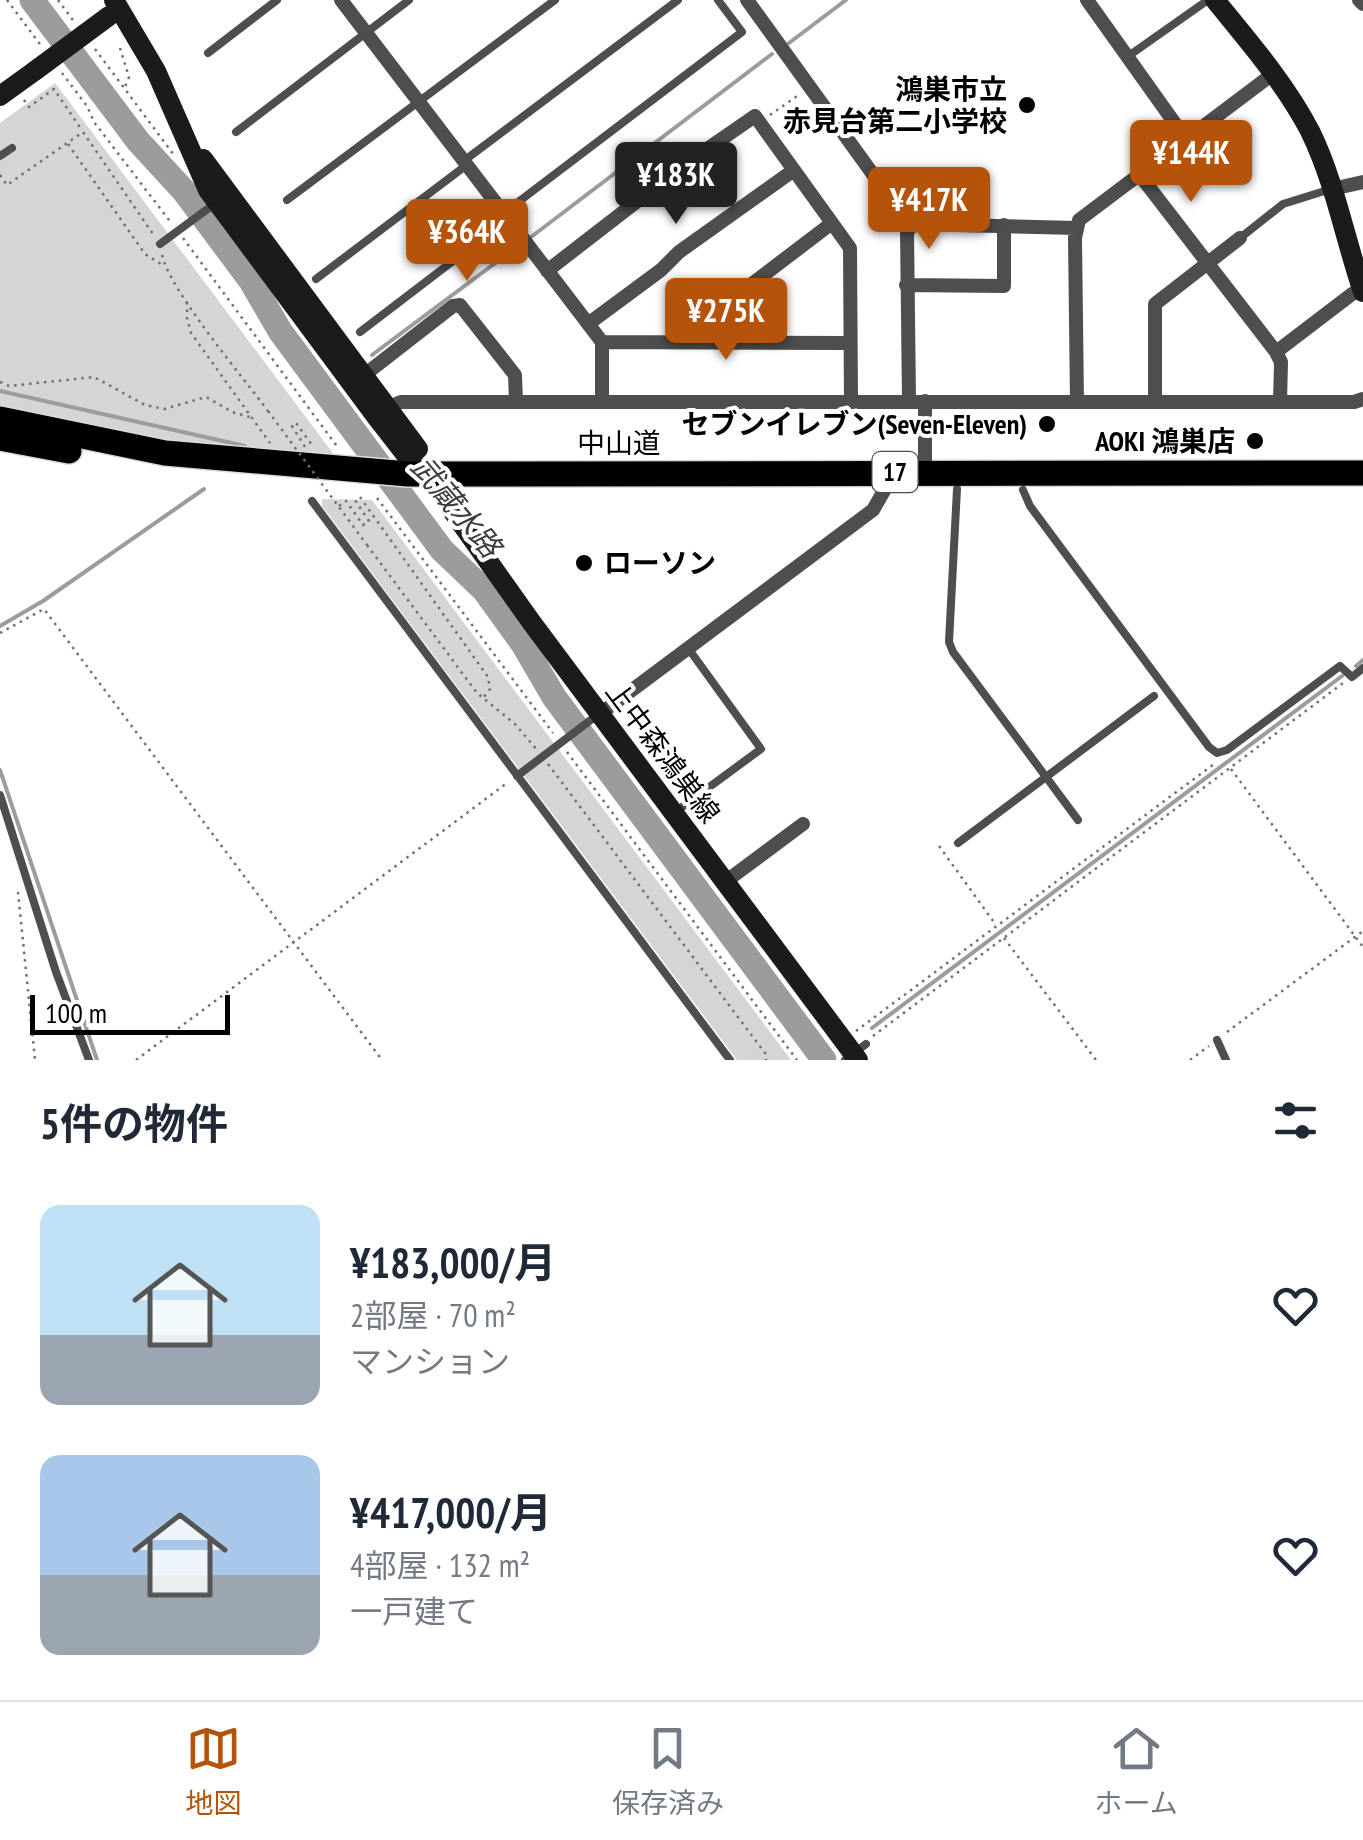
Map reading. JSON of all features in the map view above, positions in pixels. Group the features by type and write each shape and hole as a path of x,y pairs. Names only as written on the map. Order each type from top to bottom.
{"highway":[{"name":"中山道","path":"0,419 366,490"},
{"name":"中山道","path":"0,438 166,467 366,490 423,482 926,472 1363,473"},
{"name":"中山道","path":"423,482 885,490 1363,489"}],"street":[{"path":"341,0 602,342 602,401"},
{"path":"748,0 911,228"},
{"path":"1087,0 1186,139"},
{"path":"1216,0 1274,72 1308,129 1332,189 1363,291 1352,294 1276,352"},
{"path":"8,91 118,6 142,44 187,137 195,164 217,202 381,411"},
{"path":"1077,402 1079,220 1274,72"},
{"path":"547,271 684,165 756,116 850,248 850,402"},
{"path":"588,324 794,170"},
{"path":"1139,174 1276,352 1281,362 1280,402"},
{"path":"1332,189 1363,182"},
{"path":"217,202 363,376 381,411"},
{"path":"698,341 698,325 832,223"},
{"path":"926,472 906,285 907,230 916,224 1076,228"},
{"path":"906,285 1004,286 1004,225"},
{"path":"1156,401 1156,304 1240,238"},
{"path":"363,376 453,306 460,305 514,375 516,402"},
{"path":"602,342 850,342"},
{"path":"381,411 400,402 1363,399"},
{"name":"上中森鴻巣線","path":"381,411 423,482 595,718 674,814 855,1054"},
{"path":"595,718 873,510 885,490"},
{"path":"725,882 803,824"}],"lane":[{"path":"208,52 277,0"},
{"path":"236,132 409,0"},
{"path":"287,200 555,0"},
{"path":"316,279 678,0"},
{"path":"360,332 742,32 718,0"},
{"path":"1127,57 1208,0"},
{"path":"0,156 12,148"},
{"path":"1240,238 1283,204 1332,189"},
{"path":"160,244 217,202"},
{"path":"957,489 950,642 953,652 1078,820"},
{"path":"1024,490 1030,506 1217,753 1228,750 1340,666 1352,676 1363,668"},
{"path":"312,501 730,1060"},
{"path":"674,814 762,748 688,648"},
{"path":"958,842 1154,696"},
{"path":"517,776 595,718"},
{"path":"0,795 88,1060"},
{"path":"1217,1040 1226,1060"}],"path":[{"path":"7,0 41,46"},
{"path":"58,0 79,28"},
{"path":"90,43 175,157"},
{"path":"124,89 129,77 127,64"},
{"path":"44,66 87,106 94,122 181,229 342,454"},
{"path":"760,122 810,86"},
{"path":"8,91 29,107 54,90 160,244 165,267 268,411 482,700 515,724 540,752"},
{"path":"0,190 83,132"},
{"path":"67,143 145,254 165,267"},
{"path":"0,175 7,184"},
{"path":"188,301 186,318 191,333 271,444"},
{"path":"0,382 9,386 94,377 145,405 164,409 206,397 232,412 253,418"},
{"path":"299,452 306,447 292,426 296,423 313,446"},
{"path":"339,506 346,501 363,524 369,521 366,490"},
{"path":"366,490 488,676 490,689 482,700"},
{"path":"366,490 563,742 797,1060"},
{"path":"0,633 44,609 382,1060"},
{"path":"855,1054 892,1020 1352,676"},
{"path":"858,1030 1215,763 1217,753"},
{"path":"546,761 765,1052 766,1060"},
{"path":"1230,768 1363,947"},
{"path":"136,1060 517,776"},
{"path":"939,846 997,926"},
{"path":"18,893 35,1060"},
{"path":"1190,1060 1363,932"},
{"path":"1003,937 1096,1060"}],"shaded area":[{"path":"55,83 335,456 167,440 0,408 0,123"},
{"path":"322,499 372,500 791,1060 737,1060 322,506"}],"waterway":[{"name":"武蔵水路","path":"32,0 138,141 184,191 251,281 280,331 442,550 484,590 523,644 554,697 824,1060"},
{"path":"789,43 846,0"},
{"path":"531,237 772,54"},
{"path":"372,355 518,246"},
{"path":"0,391 245,446"},
{"path":"0,626 43,601 204,489"},
{"path":"1356,666 1363,660"},
{"path":"872,1028 1342,676"},
{"path":"0,770 97,1060"}],"place":[{"name":"鴻巣市立 赤見台第二小学校","path":"1027,105"},
{"name":"セブンイレブン(Seven-Eleven)","path":"1047,424"},
{"name":"AOKI 鴻巣店","path":"1255,441"},
{"name":"ローソン","path":"584,563"}]}
